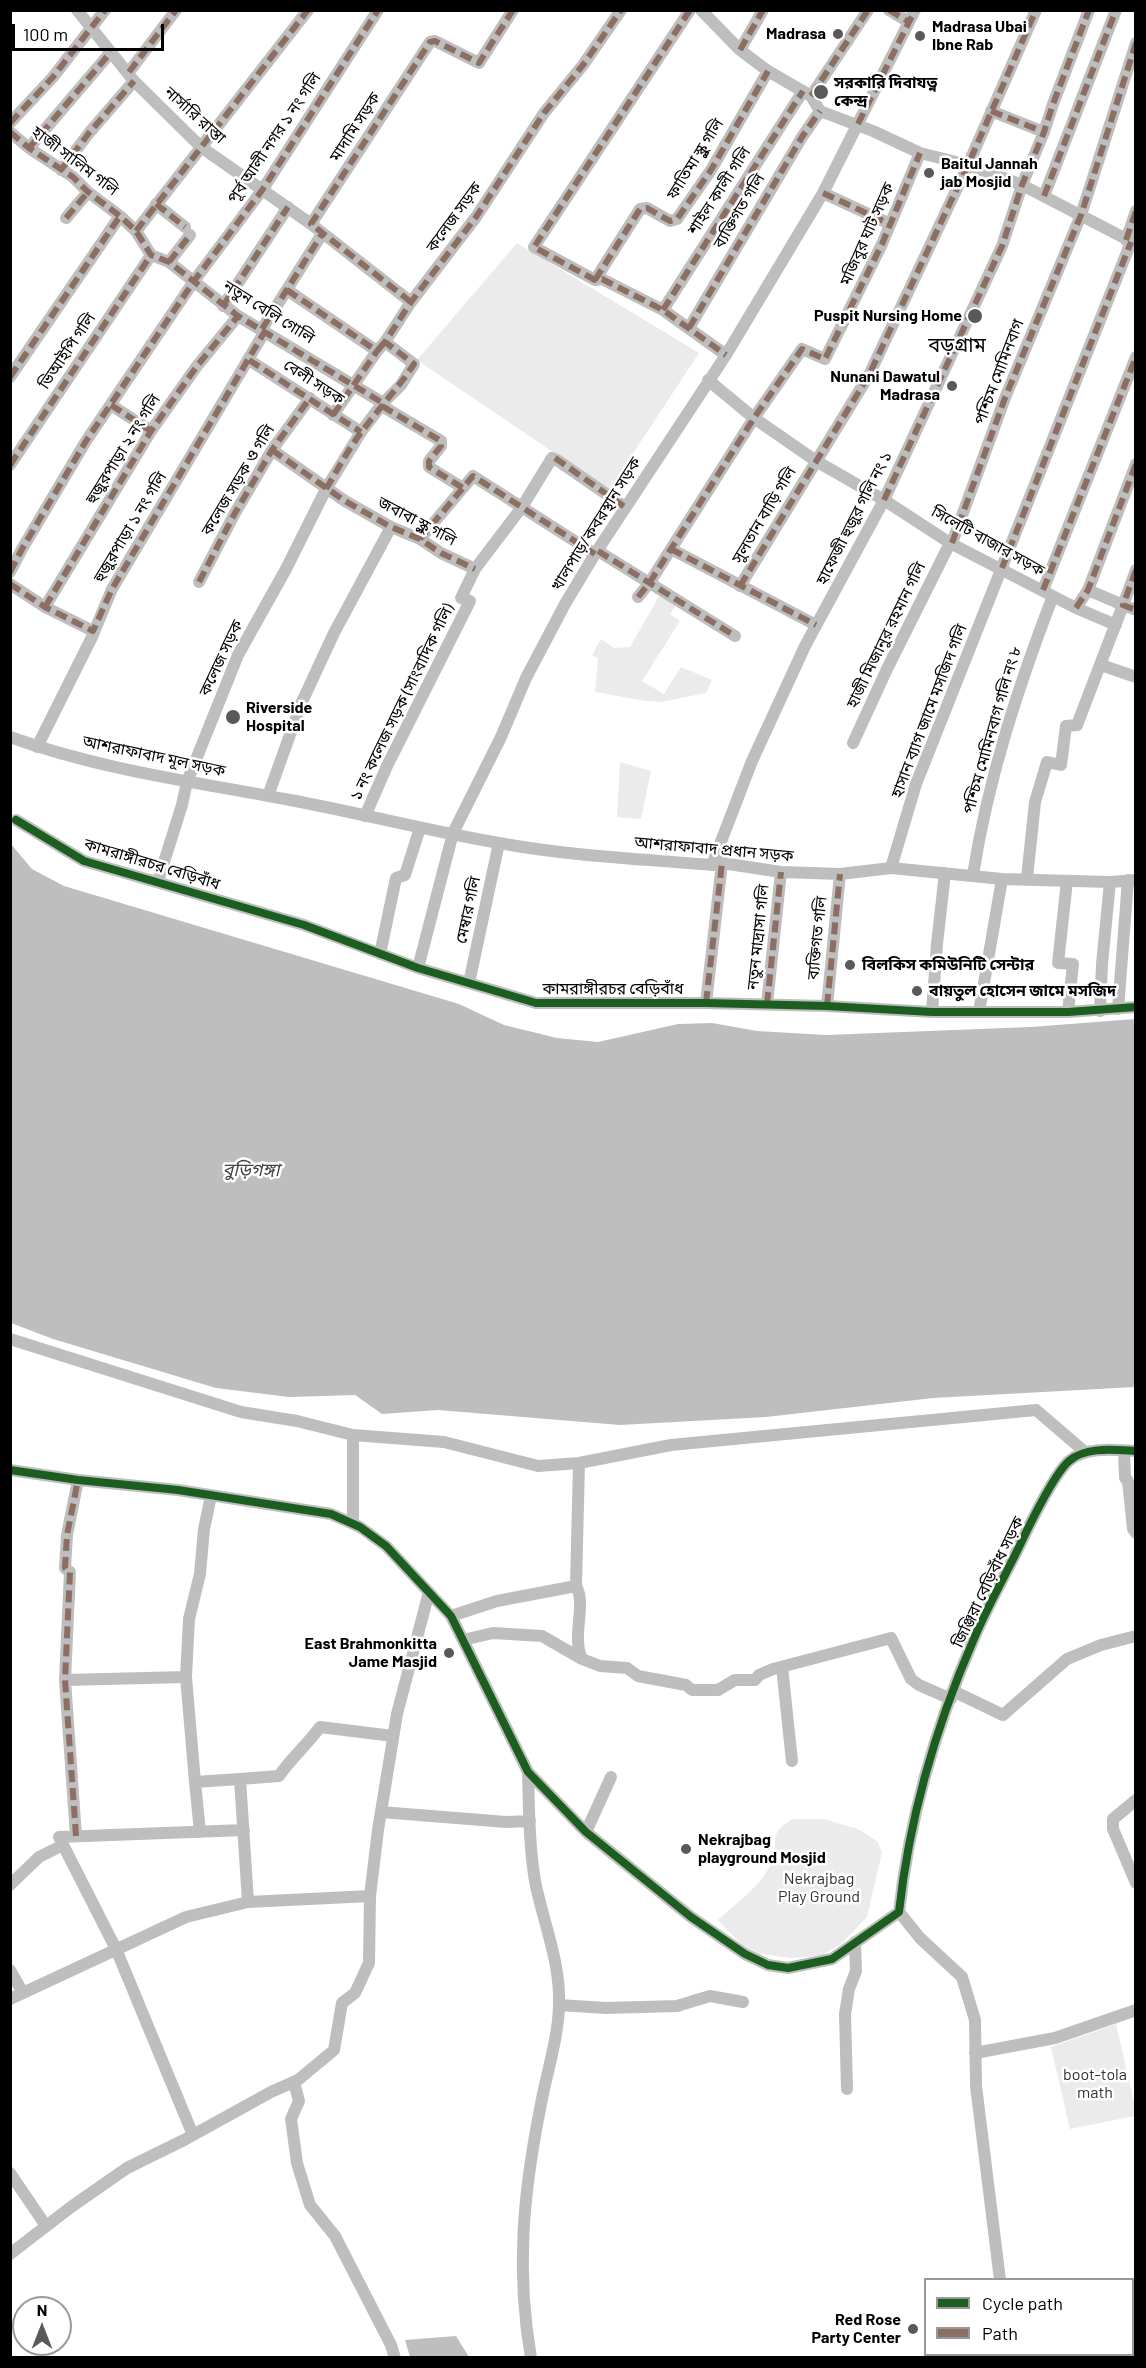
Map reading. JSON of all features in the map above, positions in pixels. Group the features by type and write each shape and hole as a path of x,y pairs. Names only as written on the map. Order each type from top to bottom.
{"street":[{"name":"নার্সারি রাস্তা","path":"77,10 91,30 132,76 201,147 311,224"},
{"path":"10,123 53,76 105,10"},
{"path":"61,170 132,76 176,10"},
{"path":"136,231 308,10"},
{"name":"পূর্ব আলী নগর ১ নং গলি","path":"194,281 263,189 378,10"},
{"name":"মাদামি সড়ক","path":"311,224 430,42 435,41 479,63 513,10"},
{"name":"কলেজ সড়ক","path":"333,415 411,302 476,218 544,113 584,65 621,10"},
{"path":"690,10 534,244 536,249 595,280 602,279 663,310 726,355"},
{"path":"701,10 740,50 768,71 807,94 820,111 858,124 920,153 968,165 1022,185 1131,242"},
{"path":"740,50 763,10"},
{"name":"শাইল কালী গলি","path":"663,310 807,94 868,10"},
{"path":"889,10 909,22"},
{"name":"খালপাড়/কবরস্থান সড়ক","path":"418,968 453,833 501,737 526,678 565,604 596,553 726,355 823,193 915,10"},
{"path":"816,461 869,375 968,165 1036,10"},
{"name":"হাফেজী হুজুর গলি নং ১","path":"706,1003 717,864 752,761 816,626 884,500 1002,246 1022,185 1089,10"},
{"path":"1044,196 1116,10"},
{"name":"পশ্চিম মোমিনবাগ","path":"951,543 1005,398 1081,215 1136,43"},
{"path":"29,148 111,52"},
{"name":"ফাতিমা স্কুল গলি","path":"595,280 640,208 647,208 670,221 677,219 711,170 768,71"},
{"name":"ব্যক্তিগত গলি","path":"689,328 802,137 820,111"},
{"path":"991,111 1044,132"},
{"name":"হাজী সালিম গলি","path":"10,132 29,148 73,177 88,192 120,216"},
{"name":"মজিবুর ঘাট সড়ক","path":"754,418 802,350 825,359 890,224 920,153"},
{"path":"66,219 88,192"},
{"path":"823,193 890,224"},
{"path":"156,204 188,231 169,262"},
{"path":"223,306 288,207"},
{"path":"1002,568 1131,242 1136,211"},
{"path":"13,370 120,216 136,231 151,255"},
{"path":"311,224 411,302"},
{"path":"263,330 322,234"},
{"name":"নতুন বেলি গোলি","path":"151,255 169,262 238,316 354,385 441,441 441,446 427,464 463,488"},
{"name":"ভিআইপি গলি","path":"10,465 151,255"},
{"path":"10,572 86,441 194,281"},
{"path":"287,290 381,347 414,364 401,385 382,404 361,432"},
{"name":"হুজুরপাড়া ২ নং গলি","path":"45,607 151,431 197,366 238,316"},
{"name":"হুজুরপাড়া ১ নং গলি","path":"37,747 111,589 249,360 263,330"},
{"name":"পশ্চিম মোমিনবাগ গলি নং ৮","path":"973,876 981,827 1012,711 1048,593 1136,357"},
{"name":"বেলী সড়ক","path":"249,360 361,432"},
{"name":"সিলেটি বাজার সড়ক","path":"708,380 754,418 816,461 884,500 951,543 1076,608 1116,625"},
{"name":"কলেজ সড়ক ও গলি","path":"199,582 235,513 272,450 310,398"},
{"path":"111,405 151,431"},
{"path":"638,597 666,558 754,418"},
{"name":"কলেজ সড়ক","path":"158,881 187,782 238,655 273,588 286,569 326,489 361,432"},
{"name":"জবাবা স্কুল গলি","path":"272,450 345,501 475,569"},
{"name":"১ নং কলেজ সড়ক (সাংবাদিক গলি)","path":"365,816 387,766 470,601 461,598 475,569 522,507 552,458 625,507"},
{"name":"সুলতান বাড়ি গলি","path":"745,589 816,461"},
{"path":"1076,608 1088,590 1136,464"},
{"path":"420,539 473,476 735,636"},
{"path":"268,796 301,704 334,633 391,527"},
{"name":"হাজী মিজানুর রহমান গলি","path":"853,743 876,690 951,543"},
{"path":"666,558 745,589 816,626"},
{"name":"হাসান ব্যাগ জামে মসজিদ গলি","path":"891,868 916,784 1002,568"},
{"path":"1027,878 1035,802 1047,762 1061,765 1066,726 1077,725 1136,570"},
{"path":"10,584 45,607 93,631"},
{"path":"1088,590 1136,610"},
{"path":"1101,665 1136,677"},
{"name":"আশরাফাবাদ মূল সড়ক","path":"10,736 37,747 124,770 294,800"},
{"name":"আশরাফাবাদ প্রধান সড়ক","path":"294,800 420,828 563,853 717,864 781,872 840,874 891,868 1002,879 1110,882 1132,880"},
{"name":"কামরাঙ্গীরচর বেড়িবাঁধ","path":"16,820 84,861 304,925 418,968 536,1003 767,1004 932,1012 1068,1012 1136,1007"},
{"path":"380,954 396,878 405,876 420,828"},
{"name":"মেম্বার গলি","path":"470,983 499,843"},
{"name":"নতুন মাদ্রাসা গলি","path":"767,1004 781,872"},
{"path":"932,1012 945,873"},
{"name":"ব্যক্তিগত গলি","path":"827,1006 840,874"},
{"path":"980,1012 1002,879"},
{"path":"1118,1008 1132,880"},
{"path":"1067,881 1058,963 1073,964 1068,1012"},
{"path":"1100,1011 1110,882"},
{"path":"10,1339 241,1412 297,1421 353,1435 444,1442 538,1466 579,1463 671,1445 1036,1410 1085,1452 1130,1451 1125,1478 1128,1481 1133,1529 1136,1533"},
{"path":"353,1435 353,1524"},
{"name":"জিঞ্জিরা বেড়িবাঁধ সড়ক","path":"900,1912 904,1873 937,1736 973,1639 1040,1506 1070,1460 1085,1452"},
{"path":"579,1463 576,1586 579,1591 580,1607 578,1646 582,1659"},
{"path":"10,1470 78,1480 178,1490 331,1514 353,1524 386,1546 451,1616 528,1772 586,1832 692,1917 745,1954 768,1965 788,1968 832,1959 900,1912 920,1938 962,1977 975,2020 976,2086 1000,2278"},
{"path":"76,1836 65,1680 70,1572 65,1568 67,1534 78,1480"},
{"path":"200,1832 186,1677 189,1619 200,1574 204,1529 211,1496"},
{"path":"451,1616 496,1601 576,1586"},
{"path":"10,2254 127,2168 294,2082 334,2050 342,2003 355,1993 369,1963 370,1896 393,1737 429,1592"},
{"path":"464,1640 493,1633 542,1636 582,1659 600,1665 627,1668 638,1676 686,1685 697,1691 718,1690 735,1680 755,1680 759,1675 782,1667 856,1648 879,1639 891,1638 911,1679 919,1685 1003,1715 1067,1659 1101,1645 1136,1636"},
{"path":"782,1667 792,1761"},
{"path":"65,1680 186,1677"},
{"path":"195,1782 279,1776 320,1727 393,1737"},
{"path":"528,1772 535,1881 556,1967 559,2005 526,2186 522,2271 523,2314 531,2358"},
{"path":"586,1832 611,1777"},
{"path":"240,1779 248,1902"},
{"path":"1136,1800 1113,1819 1113,1829 1136,1884"},
{"path":"381,1812 506,1822 530,1821"},
{"path":"193,2135 116,1948 59,1837 244,1830"},
{"path":"10,1885 39,1857 63,1845"},
{"path":"10,1999 17,1991 186,1917 248,1902 370,1896"},
{"path":"847,2088 845,2014 849,1989 856,1971 855,1942"},
{"path":"10,1970 17,1991"},
{"path":"559,2005 606,2008 677,2006 710,1996 744,2002"},
{"path":"975,2053 1055,2038 1136,2010"},
{"path":"294,2082 299,2101 291,2119 297,2163 310,2205 335,2235 391,2345 395,2358"},
{"path":"10,2173 46,2226"}],"green space":[{"path":"517,243 699,353 609,490 417,360"},
{"path":"661,593 678,603 670,614 680,621 642,681 664,694 681,667 712,680 706,693 661,702 595,692 598,658 592,655 601,639 614,648 630,647"},
{"path":"620,762 651,771 641,819 617,817"},
{"name":"Nekrajbag Play Ground","path":"794,1819 824,1819 858,1829 877,1841 882,1852 867,1917 842,1943 821,1956 791,1958 760,1954 742,1945 718,1920 762,1878 772,1861 777,1832"},
{"name":"boot-tola math","path":"1116,2024 1135,2107 1135,2116 1070,2129 1051,2047"}],"water":[{"name":"বুড়িগঙ্গা","path":"10,843 32,869 64,886 459,1004 504,1025 557,1038 598,1042 678,1024 712,1023 757,1031 826,1035 1031,1027 1135,1019 1135,1387 933,1398 766,1417 620,1425 438,1410 382,1414 355,1395 289,1397 216,1388 53,1339 11,1323"},
{"path":"456,2336 469,2357 410,2357 405,2340"}],"marked path":[{"path":"10,123 53,77 105,10"},
{"path":"129,72 176,10"},
{"path":"136,231 308,10"},
{"path":"10,572 86,441 194,281 263,189 378,10"},
{"path":"411,302 311,224 430,42 435,41 479,63 513,10"},
{"path":"326,489 358,437 414,364 385,342 411,302 476,217 544,113 583,65 621,10"},
{"path":"690,10 534,247 595,280 602,279 663,310 726,355"},
{"path":"740,50 763,10"},
{"path":"811,96 868,10"},
{"path":"889,10 909,22"},
{"path":"858,124 915,10"},
{"path":"740,586 869,375 968,165 1036,10"},
{"path":"884,500 1002,246 1022,185 1089,10"},
{"path":"1044,196 1116,10"},
{"path":"952,543 1005,398 1081,215 1136,43"},
{"path":"29,148 111,52"},
{"path":"595,280 640,209 647,208 670,221 677,219 711,170 768,71"},
{"path":"61,170 89,133 134,81"},
{"path":"663,310 803,91"},
{"path":"689,328 802,137 820,111"},
{"path":"991,111 1044,132"},
{"path":"10,132 29,148 73,177 88,192 120,216 136,231 151,255 169,262 238,316 383,403"},
{"path":"638,597 650,582 754,418 802,349 825,359 882,244 920,153"},
{"path":"66,218 88,192"},
{"path":"823,193 890,224"},
{"path":"156,204 185,227"},
{"path":"223,306 288,207"},
{"path":"1126,240 1136,211"},
{"path":"10,377 120,216"},
{"path":"262,329 322,234"},
{"path":"169,262 190,235"},
{"path":"1002,568 1131,242"},
{"path":"10,465 151,255"},
{"path":"287,290 377,351 385,342"},
{"path":"45,607 151,431 197,366 238,316"},
{"path":"10,584 45,607 93,631 112,589 265,331"},
{"path":"333,415 377,351"},
{"path":"1043,590 1136,357"},
{"path":"249,360 361,432"},
{"path":"199,582 235,513 272,450 310,398"},
{"path":"111,405 151,431"},
{"path":"382,406 441,441 441,446 429,461 429,467 463,488"},
{"path":"272,450 345,501 475,569"},
{"path":"555,458 625,507"},
{"path":"1076,608 1088,590 1136,464"},
{"path":"420,539 473,476 595,554"},
{"path":"671,549 816,625"},
{"path":"598,551 735,636"},
{"path":"1136,570 1123,605 1136,610"},
{"path":"706,1003 722,863"},
{"path":"767,1004 781,872"},
{"path":"827,1006 840,874"},
{"path":"76,1836 65,1680 70,1572 65,1568 67,1535 78,1480"}],"cycle path":[{"path":"16,820 84,861 304,925 418,968 536,1003 706,1003 827,1006 932,1012 1068,1012 1136,1007"},
{"path":"10,1470 78,1480 178,1490 331,1514 360,1527 386,1546 451,1616 528,1772 586,1832 691,1917 745,1954 768,1965 788,1968 832,1959 899,1912 917,1808 947,1706 978,1629 1035,1514 1056,1477 1076,1456 1101,1450 1136,1451"}],"place":[{"name":"Madrasa","path":"838,34"},
{"name":"Madrasa Ubai Ibne Rab","path":"920,36"},
{"name":"সরকারি দিবাযত্ন কেন্দ্র","path":"821,92"},
{"name":"Baitul Jannah jab Mosjid","path":"929,173"},
{"name":"Puspit Nursing Home","path":"975,316"},
{"name":"Nunani Dawatul Madrasa","path":"952,386"},
{"name":"Riverside Hospital","path":"233,717"},
{"name":"বিলকিস কমিউনিটি সেন্টার","path":"850,965"},
{"name":"বায়তুল হোসেন জামে মসজিদ","path":"917,991"},
{"name":"East Brahmonkitta Jame Masjid","path":"449,1653"},
{"name":"Nekrajbag playground Mosjid","path":"686,1849"},
{"name":"Red Rose Party Center","path":"913,2329"}],"district":[{"name":"বড়গ্রাম","path":"957,345"}]}
